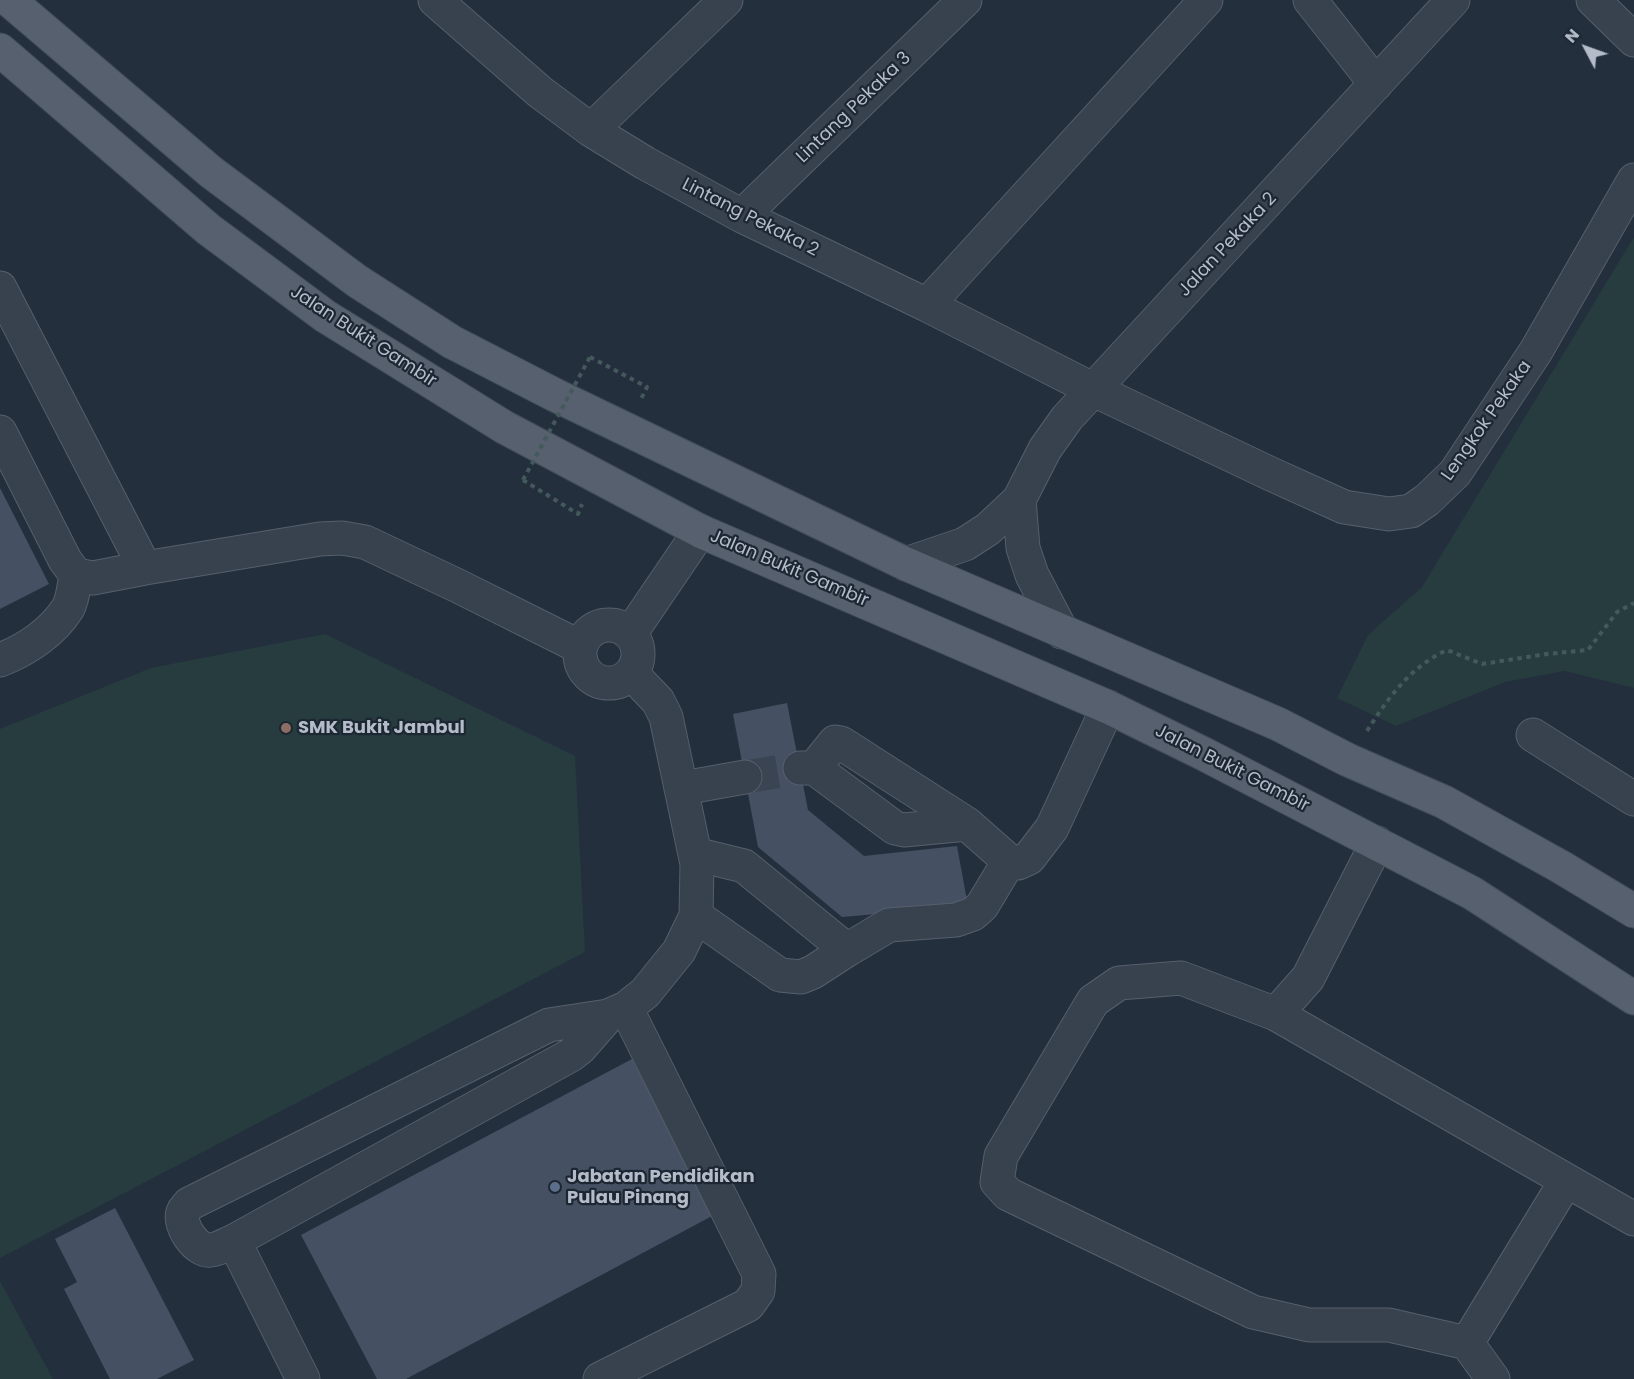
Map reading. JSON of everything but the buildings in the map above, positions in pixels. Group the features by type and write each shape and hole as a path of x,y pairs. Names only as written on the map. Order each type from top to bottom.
{"main road":[{"path":"9,0 211,172 357,281 452,342 906,564 1278,724 1443,802 1561,867 1634,911"},
{"name":"Jalan Bukit Gambir","path":"0,50 208,229 325,316 504,427 700,531 1108,707 1368,838 1472,893 1634,998"}],"street":[{"path":"591,130 726,0"},
{"name":"Lintang Pekaka 3","path":"742,216 965,0"},
{"path":"927,305 1206,0"},
{"path":"1310,0 1376,84"},
{"name":"Jalan Pekaka 2","path":"906,564 965,544 988,529 1019,500 1045,449 1067,418 1453,0"},
{"path":"1593,0 1634,39"},
{"name":"Lintang Pekaka 2","path":"439,1 540,92 591,130 645,163 742,216 927,305 1094,390"},
{"name":"Lengkok Pekaka","path":"1094,390 1344,507 1389,514 1411,511 1427,500 1455,473 1536,351 1634,180"},
{"path":"0,288 145,568"},
{"path":"0,432 65,560 76,575 93,578 320,539 342,538 365,542 580,647"},
{"path":"1019,500 1023,548 1032,574 1062,632"},
{"path":"630,634 700,531"},
{"path":"0,660 35,642 56,623 69,606 76,575"},
{"path":"608,625 620,627 630,634 636,643 638,653 636,664 631,673 621,681 608,684 595,681 585,672 580,660 580,647 586,636 595,628 608,625"},
{"path":"617,1012 549,1025 189,1204 183,1212 182,1221 200,1249 211,1251 234,1241 571,1055 617,1012 645,993 679,951 696,916 697,864 683,788 666,717 658,701 631,673"},
{"path":"967,824 904,830 894,828 807,768 835,742 841,743 967,824 1009,861 1018,863 1029,858 1052,828 1108,707"},
{"path":"1533,735 1634,799"},
{"path":"683,788 745,777"},
{"path":"1276,1014 1308,978 1368,838"},
{"path":"695,854 744,866 847,950"},
{"path":"696,916 780,975 801,977 813,972 889,925 956,920 973,914 982,906 1009,861"},
{"path":"1493,1379 1467,1342 1389,1325 1309,1325 1253,1312 1008,1194 997,1182 1001,1156 1093,1001 1119,983 1181,978 1276,1014 1634,1219"},
{"path":"600,1379 748,1305 758,1291 759,1275 617,1012"},
{"path":"1467,1342 1566,1181"},
{"path":"234,1241 303,1379"}],"path":[{"path":"523,480 590,357 647,387 627,429"},
{"path":"1348,759 1392,693 1431,657 1447,650 1482,664 1588,650 1617,612 1634,603"}],"green space":[{"path":"1634,237 1634,688 1565,671 1505,682 1396,726 1337,698 1368,635 1422,587"},
{"name":"SMK Bukit Jambul","path":"325,634 575,756 585,952 0,1258 0,729 151,668"},
{"path":"0,1281 53,1379 0,1379"}],"tunnel":[{"path":"745,777 800,768"}],"place":[{"name":"SMK Bukit Jambul","path":"286,728"},
{"name":"Jabatan Pendidikan Pulau Pinang","path":"555,1187"}]}
